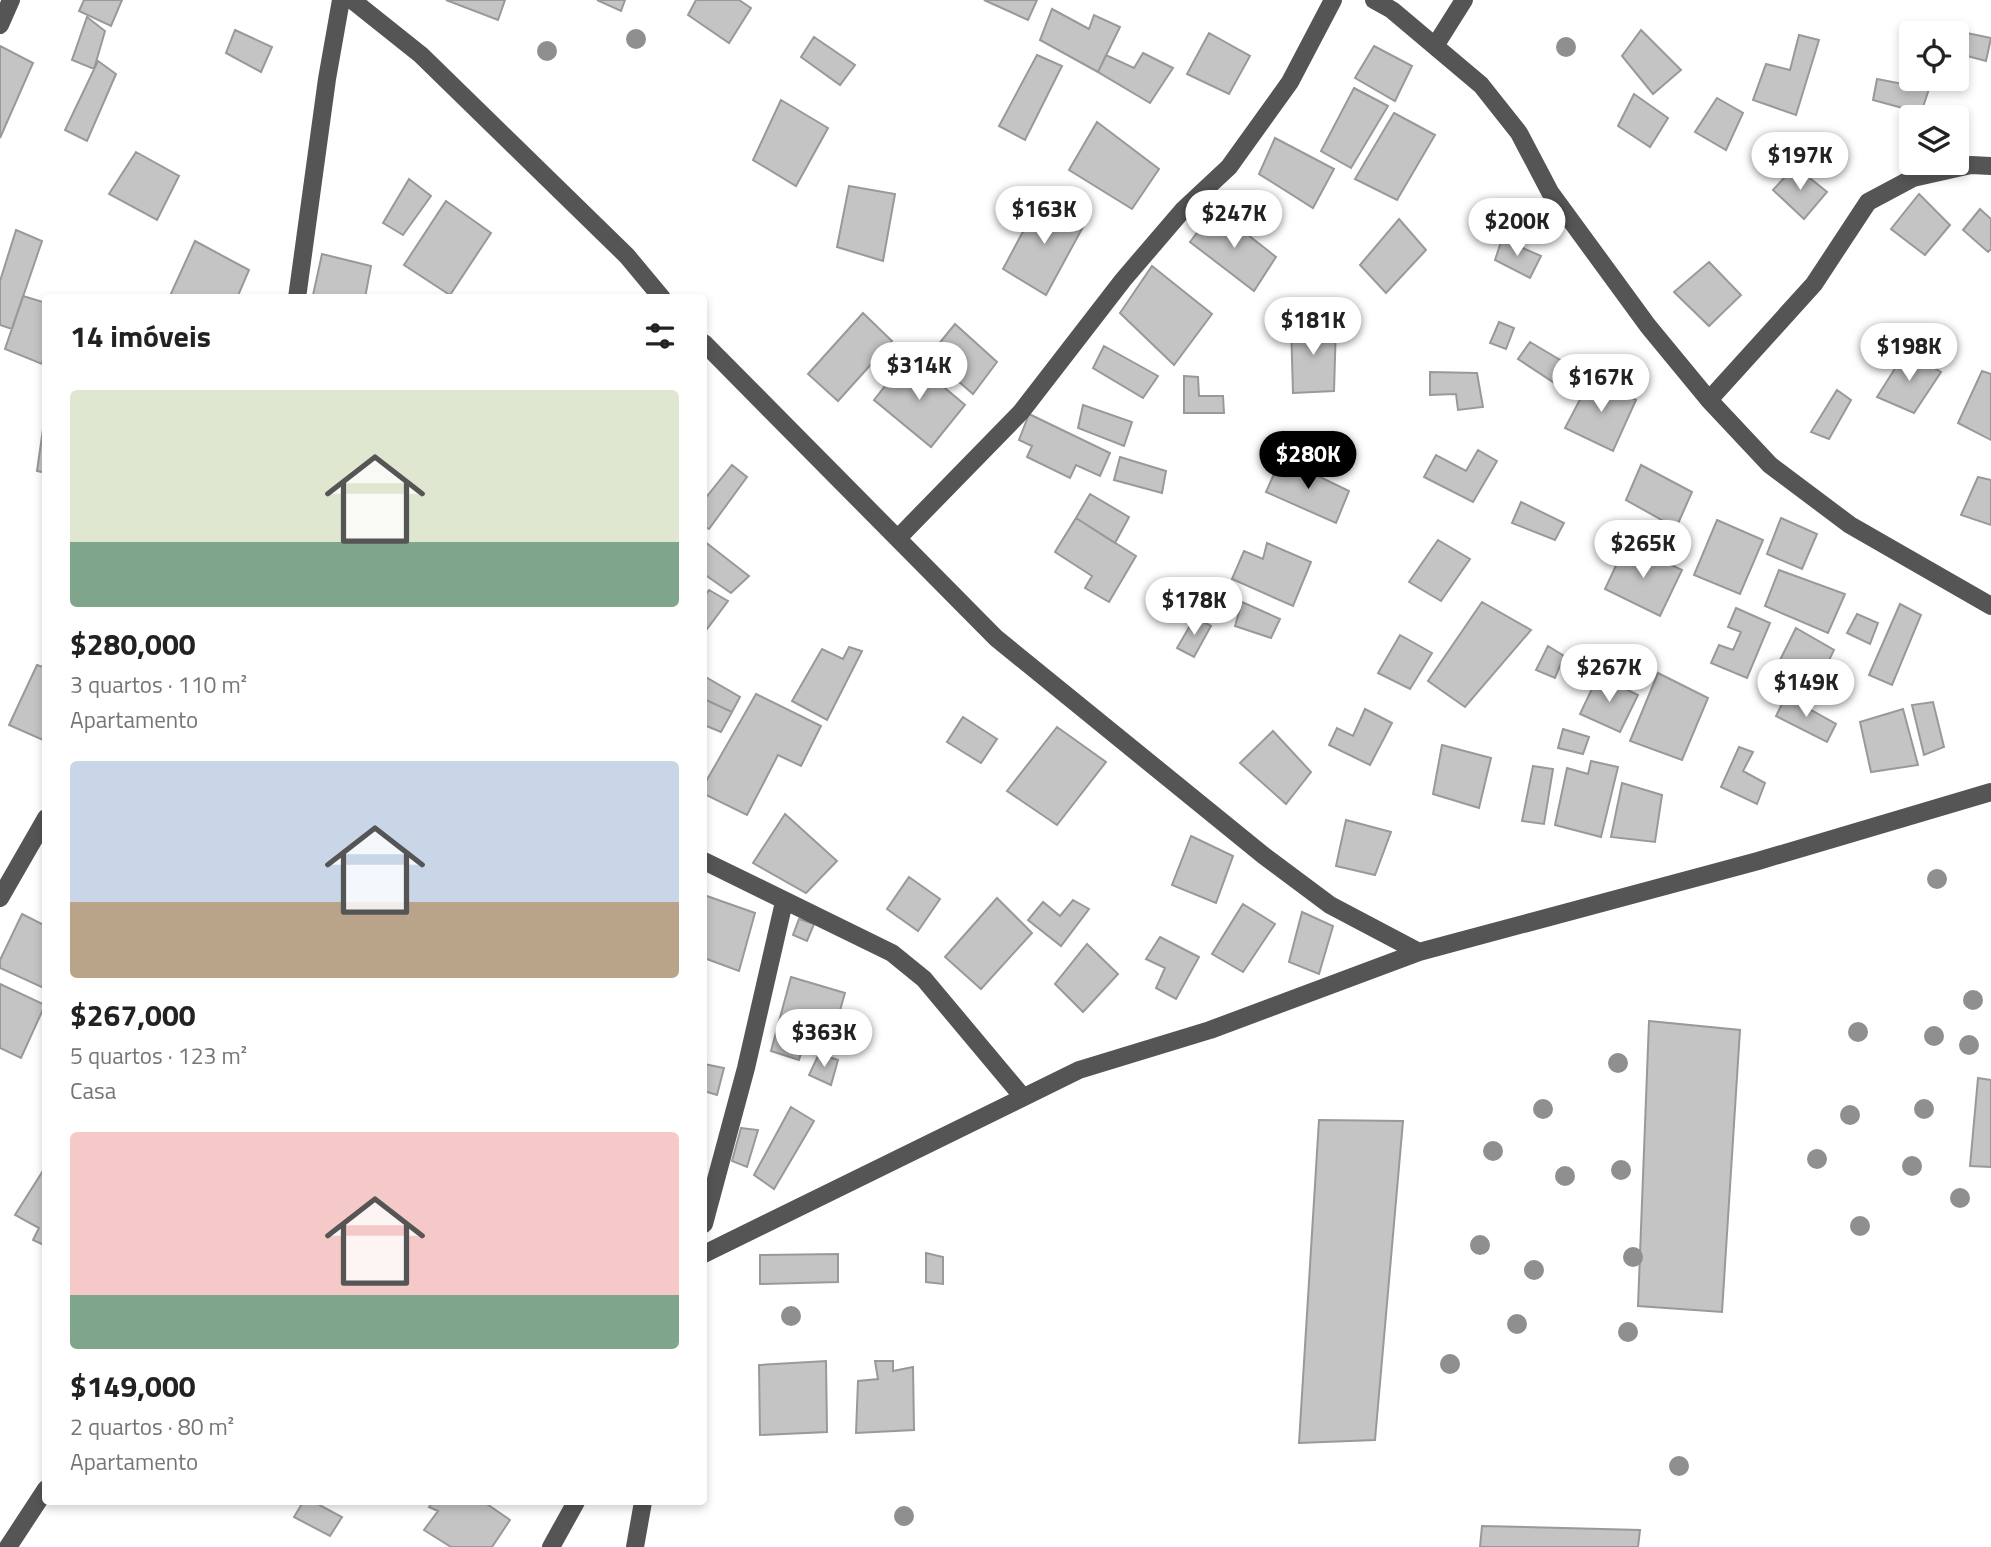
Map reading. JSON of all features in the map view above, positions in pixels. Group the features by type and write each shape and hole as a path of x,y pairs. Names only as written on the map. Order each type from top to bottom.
{"street":[{"path":"0,25 11,0"},
{"path":"299,294 321,120 341,0"},
{"path":"352,0 421,55 627,256 659,294"},
{"path":"898,537 1021,412 1123,280 1183,210 1229,167 1290,82 1333,0"},
{"path":"1374,0 1392,10 1481,85 1519,133 1550,192 1648,326 1709,400 1770,465 1850,525 1991,606"},
{"path":"1435,46 1464,0"},
{"path":"1709,400 1814,284 1868,202 1913,178 1971,165 1991,166"},
{"path":"707,346 996,638 1176,787 1330,905 1419,952"},
{"path":"707,1253 1079,1070 1210,1030 1419,952 1758,861 1991,792"},
{"path":"0,898 42,825"},
{"path":"707,863 892,953 923,979 1022,1096"},
{"path":"707,1213 746,1068 784,902"},
{"path":"8,1547 42,1495"},
{"path":"551,1547 574,1505"},
{"path":"635,1547 642,1505"}],"building":[{"path":"84,0 122,0 111,26 79,11"},
{"path":"446,0 505,0 498,20"},
{"path":"597,0 625,0 621,11"},
{"path":"696,0 739,0 751,8 729,43 688,15"},
{"path":"984,0 1037,0 1028,20"},
{"path":"1052,9 1089,29 1094,15 1120,27 1098,72 1040,40"},
{"path":"87,17 105,31 94,69 72,60"},
{"path":"235,30 272,47 261,72 226,53"},
{"path":"1641,30 1681,70 1653,94 1622,56"},
{"path":"1209,33 1250,56 1229,94 1187,74"},
{"path":"1969,33 1991,38 1986,61 1969,56"},
{"path":"1799,35 1819,40 1796,115 1753,100 1766,64 1790,70"},
{"path":"814,37 855,65 840,85 801,57"},
{"path":"0,46 33,63 0,138"},
{"path":"1374,46 1412,66 1395,101 1355,78"},
{"path":"1143,53 1173,68 1150,103 1098,72 1106,55 1134,68"},
{"path":"1037,55 1062,66 1025,140 999,126"},
{"path":"98,61 116,74 87,141 65,130"},
{"path":"1877,79 1899,83 1899,91 1928,91 1924,105 1899,107 1873,100"},
{"path":"1354,88 1388,106 1351,168 1321,151"},
{"path":"1634,94 1668,118 1650,147 1618,126"},
{"path":"1717,98 1743,113 1726,150 1695,132"},
{"path":"781,100 828,128 796,186 753,160"},
{"path":"1394,113 1435,135 1397,200 1355,179"},
{"path":"1097,122 1159,169 1132,209 1069,170"},
{"path":"1275,138 1334,169 1313,208 1259,174"},
{"path":"136,152 179,176 157,220 109,194"},
{"path":"1795,166 1827,192 1804,219 1773,190"},
{"path":"409,179 431,196 403,235 383,223"},
{"path":"849,186 895,194 883,261 837,247"},
{"path":"1919,194 1950,225 1925,255 1891,229"},
{"path":"1042,196 1084,225 1046,295 1003,269"},
{"path":"446,201 491,233 451,294 404,265"},
{"path":"1215,209 1276,257 1254,291 1190,242"},
{"path":"1980,209 1991,219 1991,249 1988,252 1963,230"},
{"path":"1399,219 1426,250 1386,293 1360,265"},
{"path":"16,230 42,241 12,329 0,325 0,281"},
{"path":"1502,239 1541,256 1530,278 1495,260"},
{"path":"195,241 249,270 239,294 171,294"},
{"path":"322,254 371,266 366,294 313,294"},
{"path":"1709,262 1741,295 1709,326 1674,292"},
{"path":"1152,266 1212,314 1174,365 1120,313"},
{"path":"23,296 42,302 42,364 5,349"},
{"path":"863,313 892,341 838,401 808,374"},
{"path":"1499,322 1514,328 1506,349 1490,343"},
{"path":"955,324 997,362 973,394 929,356"},
{"path":"1291,324 1336,324 1334,391 1293,393"},
{"path":"1530,342 1567,364 1556,384 1518,359"},
{"path":"1104,346 1158,376 1143,398 1093,368"},
{"path":"1906,351 1941,372 1914,413 1877,397"},
{"path":"908,357 965,405 931,447 874,400"},
{"path":"1982,371 1991,374 1991,440 1958,423"},
{"path":"1430,372 1477,373 1483,407 1458,410 1456,394 1430,395"},
{"path":"1593,375 1636,400 1613,451 1565,428"},
{"path":"1184,376 1198,377 1199,396 1223,396 1224,413 1184,413"},
{"path":"1837,390 1851,400 1829,439 1811,432"},
{"path":"1083,405 1132,422 1124,446 1078,428"},
{"path":"1029,414 1110,453 1100,476 1076,465 1070,478 1027,457 1032,446 1019,440"},
{"path":"42,436 42,472 37,471"},
{"path":"1478,450 1497,461 1473,502 1424,477 1436,455 1466,471"},
{"path":"1120,457 1166,471 1162,493 1114,480"},
{"path":"1281,458 1349,491 1336,523 1266,492"},
{"path":"732,465 747,477 709,529 707,496"},
{"path":"1641,465 1692,492 1676,528 1626,500"},
{"path":"1978,477 1991,480 1991,525 1961,515"},
{"path":"1090,494 1129,517 1115,543 1076,518"},
{"path":"1521,502 1564,523 1555,540 1512,523"},
{"path":"1076,518 1136,556 1109,602 1085,588 1092,576 1055,552"},
{"path":"1781,518 1817,534 1802,569 1767,554"},
{"path":"1717,520 1763,540 1740,594 1694,575"},
{"path":"1438,540 1470,559 1441,601 1409,582"},
{"path":"707,543 749,576 731,593 707,576"},
{"path":"1267,543 1311,562 1293,606 1232,579 1244,551 1263,559"},
{"path":"1626,544 1682,570 1660,616 1605,589"},
{"path":"1779,570 1845,594 1828,633 1765,606"},
{"path":"709,590 728,601 707,629"},
{"path":"1242,602 1280,619 1271,638 1235,626"},
{"path":"1482,602 1531,630 1465,707 1428,681"},
{"path":"1900,604 1921,615 1892,685 1869,675"},
{"path":"1736,608 1770,623 1747,678 1711,663 1719,645 1733,650 1741,632 1728,627"},
{"path":"1857,614 1878,623 1870,644 1847,633"},
{"path":"1195,617 1211,626 1194,657 1177,648"},
{"path":"1796,628 1834,650 1816,687 1775,670"},
{"path":"1400,635 1432,653 1410,689 1378,673"},
{"path":"1548,646 1564,656 1555,678 1536,670"},
{"path":"849,647 862,651 827,720 792,701 822,649 843,659"},
{"path":"37,665 42,667 42,740 9,725"},
{"path":"1658,673 1708,698 1682,760 1630,741"},
{"path":"1598,676 1638,695 1620,732 1580,714"},
{"path":"707,678 740,697 732,712 707,700"},
{"path":"756,694 821,726 801,766 778,755 747,815 707,795 707,780"},
{"path":"1786,696 1836,724 1827,742 1776,716"},
{"path":"707,700 732,712 721,732 707,726"},
{"path":"1933,702 1944,747 1924,755 1912,705"},
{"path":"1365,709 1392,723 1370,765 1329,745 1337,728 1353,736"},
{"path":"1903,709 1918,765 1871,772 1860,722"},
{"path":"963,717 997,739 981,763 947,742"},
{"path":"1057,727 1106,762 1057,825 1007,791"},
{"path":"1563,729 1589,737 1583,754 1558,748"},
{"path":"1273,731 1311,772 1286,804 1240,763"},
{"path":"1442,745 1491,758 1479,808 1433,794"},
{"path":"1739,747 1753,752 1743,771 1765,783 1757,804 1721,787"},
{"path":"1591,761 1618,767 1601,837 1555,825 1567,768 1588,774"},
{"path":"1533,766 1553,769 1544,824 1522,821"},
{"path":"1622,783 1662,795 1655,842 1611,837"},
{"path":"785,814 837,861 806,893 753,863"},
{"path":"1346,820 1391,832 1375,875 1336,866"},
{"path":"1191,836 1233,856 1216,903 1172,885"},
{"path":"909,877 940,899 918,931 887,909"},
{"path":"707,896 755,913 739,971 707,959"},
{"path":"997,898 1032,933 981,989 945,957"},
{"path":"1073,900 1089,909 1061,946 1028,920 1043,902 1060,916"},
{"path":"1243,904 1275,924 1243,972 1212,954"},
{"path":"1302,912 1333,926 1319,974 1289,962"},
{"path":"22,914 42,924 42,987 0,968 0,960"},
{"path":"799,919 814,924 807,941 793,935"},
{"path":"1160,937 1199,957 1176,999 1156,988 1165,968 1146,959"},
{"path":"1087,944 1118,974 1083,1012 1055,984"},
{"path":"791,977 845,993 838,1017 814,1010 799,1060 771,1051"},
{"path":"0,984 42,1004 42,1012 21,1058 0,1048"},
{"path":"1649,1021 1740,1030 1722,1312 1638,1306"},
{"path":"819,1054 838,1060 831,1085 809,1075"},
{"path":"707,1065 724,1068 717,1095 707,1092"},
{"path":"1978,1078 1991,1080 1991,1167 1970,1166"},
{"path":"791,1107 814,1121 774,1189 754,1175"},
{"path":"1319,1120 1403,1121 1375,1440 1299,1443"},
{"path":"741,1128 758,1130 747,1167 732,1161"},
{"path":"42,1172 42,1244 33,1240 39,1228 15,1215"},
{"path":"926,1253 943,1257 943,1284 926,1282"},
{"path":"838,1254 838,1282 760,1284 760,1255"},
{"path":"826,1361 827,1432 760,1435 759,1365"},
{"path":"875,1361 893,1361 893,1371 913,1367 914,1430 856,1433 858,1381 878,1379"},
{"path":"301,1505 320,1505 342,1517 330,1536 294,1517"},
{"path":"488,1505 510,1520 492,1547 451,1547 424,1530 438,1511 429,1507"},
{"path":"1482,1526 1640,1530 1638,1547 1480,1547"}]}
